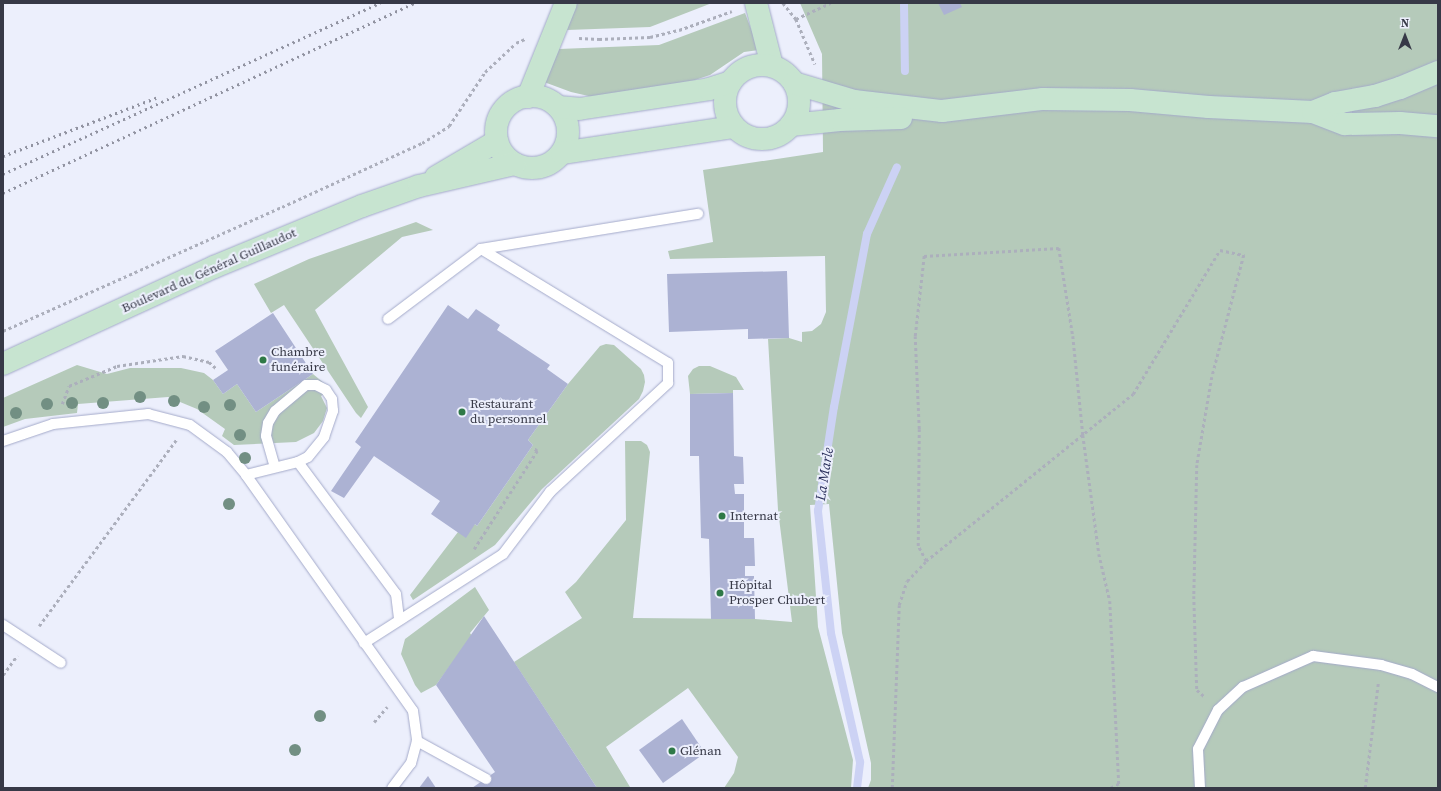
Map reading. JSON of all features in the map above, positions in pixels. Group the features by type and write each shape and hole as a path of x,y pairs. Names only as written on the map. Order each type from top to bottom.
{"street":[{"path":"528,97 554,36 566,3"},
{"path":"756,3 772,66"},
{"path":"753,65 772,66 788,76 794,83 798,94 799,105 796,116 791,125 774,137 763,139 743,134 734,127 728,117 725,105 726,93 737,74 753,65"},
{"path":"1313,112 1335,103 1375,96 1400,88 1438,72"},
{"path":"558,107 579,109 709,89 731,82"},
{"path":"794,83 854,101 942,111 1043,99 1130,100 1208,107 1313,112 1345,124 1400,123 1438,126"},
{"path":"528,97 539,97 550,101 558,107 565,117 568,130 567,142 562,153 550,164 543,167 523,168 514,164 503,154 497,141 496,128 500,117 507,107 517,100 528,97"},
{"path":"791,125 840,120 934,117 942,111"},
{"path":"562,153 734,127"},
{"name":"Boulevard du Général Guillaudot","path":"419,186 497,141"},
{"name":"Boulevard du Général Guillaudot","path":"3,364 272,242 362,206 419,186 514,164"}],"lane":[{"path":"388,319 481,249 698,214"},
{"path":"364,643 503,554 550,492 668,383 668,363 481,249"},
{"path":"246,475 298,462 308,457 324,437 333,411 332,399 326,390 316,384 306,384 275,411 268,423 266,436 275,467"},
{"path":"3,441 53,424 148,414 190,425 227,452 246,475 413,711 417,741 411,763 392,788"},
{"path":"298,462 396,594 400,620"},
{"path":"3,624 28,642 62,663"},
{"path":"1200,788 1198,749 1218,710 1243,687 1313,656 1381,665 1412,674 1438,687"},
{"path":"417,741 486,779"}],"path":[{"path":"782,3 796,19 816,67"},
{"path":"796,19 831,3"},
{"path":"3,330 282,207 422,142 449,126 485,72 516,43 529,37 554,36 599,39 650,37 679,30 734,10"},
{"path":"926,561 918,546 919,429 915,336 924,256 1059,248 1073,336 1083,435 1099,554 1110,601 1119,786 1111,788"},
{"path":"892,788 899,605 907,581 926,561 1134,394 1220,250 1244,255 1212,378 1197,465 1194,596 1197,690 1218,710"},
{"path":"53,424 69,386 117,366 183,356 210,362 216,368"},
{"path":"3,675 178,437"},
{"path":"489,528 537,451 532,447"},
{"path":"1366,788 1381,665"}],"green space":[{"path":"575,3 712,3 650,27 567,30"},
{"path":"800,3 1438,3 1438,788 868,788 871,780 871,763 842,633 829,504 810,505 818,627 853,760 851,788 724,788 734,773 738,757 688,688 606,747 630,787 597,788 514,662 582,618 565,592 576,582 626,520 625,441 641,441 647,445 650,452 633,618 755,619 792,622 778,510 768,339 789,338 802,342 802,332 812,331 821,324 826,312 825,256 670,259 668,251 713,242 703,170 823,152 822,54"},
{"path":"745,13 759,50 744,52 710,75 692,81 593,97 571,92 544,82 559,49 659,45"},
{"path":"416,222 433,230 402,237 315,310 368,407 361,418 356,413 284,305 271,313 254,284 309,259"},
{"path":"606,344 614,345 641,369 645,382 639,399 542,489 495,545 413,600 410,595 458,532 475,524 477,526 533,445 528,440 568,384 600,346"},
{"path":"77,365 107,374 130,368 181,368 204,373 213,380 223,394 237,384 256,412 313,374 331,389 321,396 327,408 323,421 314,433 296,442 234,445 222,436 225,429 197,409 168,397 78,404 77,413 25,419 3,427 3,398"},
{"path":"699,366 710,366 736,377 744,390 733,390 733,393 690,394 688,376 693,369"},
{"path":"475,587 489,610 470,633 472,636 436,685 421,693 415,685 401,654 405,639"}],"building":[{"path":"938,3 960,3 962,7 944,15"},
{"path":"787,271 789,338 748,339 748,329 669,332 667,274"},
{"name":"Restaurant du personnel","path":"448,305 468,319 476,309 500,325 497,330 550,365 547,369 568,384 528,440 533,445 477,526 475,524 466,538 431,514 440,501 374,456 344,498 331,491 361,447 355,442"},
{"name":"Chambre funéraire","path":"273,313 313,374 256,412 237,384 223,394 213,380 228,370 215,351"},
{"name":"Internat","path":"733,393 734,456 743,457 744,484 734,484 735,494 744,494 744,538 754,538 755,566 745,566 745,576 754,576 755,619 711,619 709,539 701,538 699,456 690,456 690,394"},
{"path":"484,616 597,788 472,788 495,772 436,685"},
{"name":"Glénan","path":"682,719 705,753 663,783 639,750"},
{"path":"428,776 436,788 419,788"}],"waterway":[{"name":"La Marle","path":"904,3 905,71"},
{"name":"La Marle","path":"857,788 860,762 831,633 818,511 834,407 867,234 897,167"}],"railway":[{"path":"3,174 380,3"},
{"path":"3,193 415,3"},
{"path":"3,156 156,98"}],"place":[{"name":"Chambre funéraire","path":"263,360"},
{"name":"Restaurant du personnel","path":"462,412"},
{"name":"Internat","path":"722,516"},
{"name":"Hôpital Prosper Chubert","path":"720,593"},
{"name":"Glénan","path":"672,751"}]}
